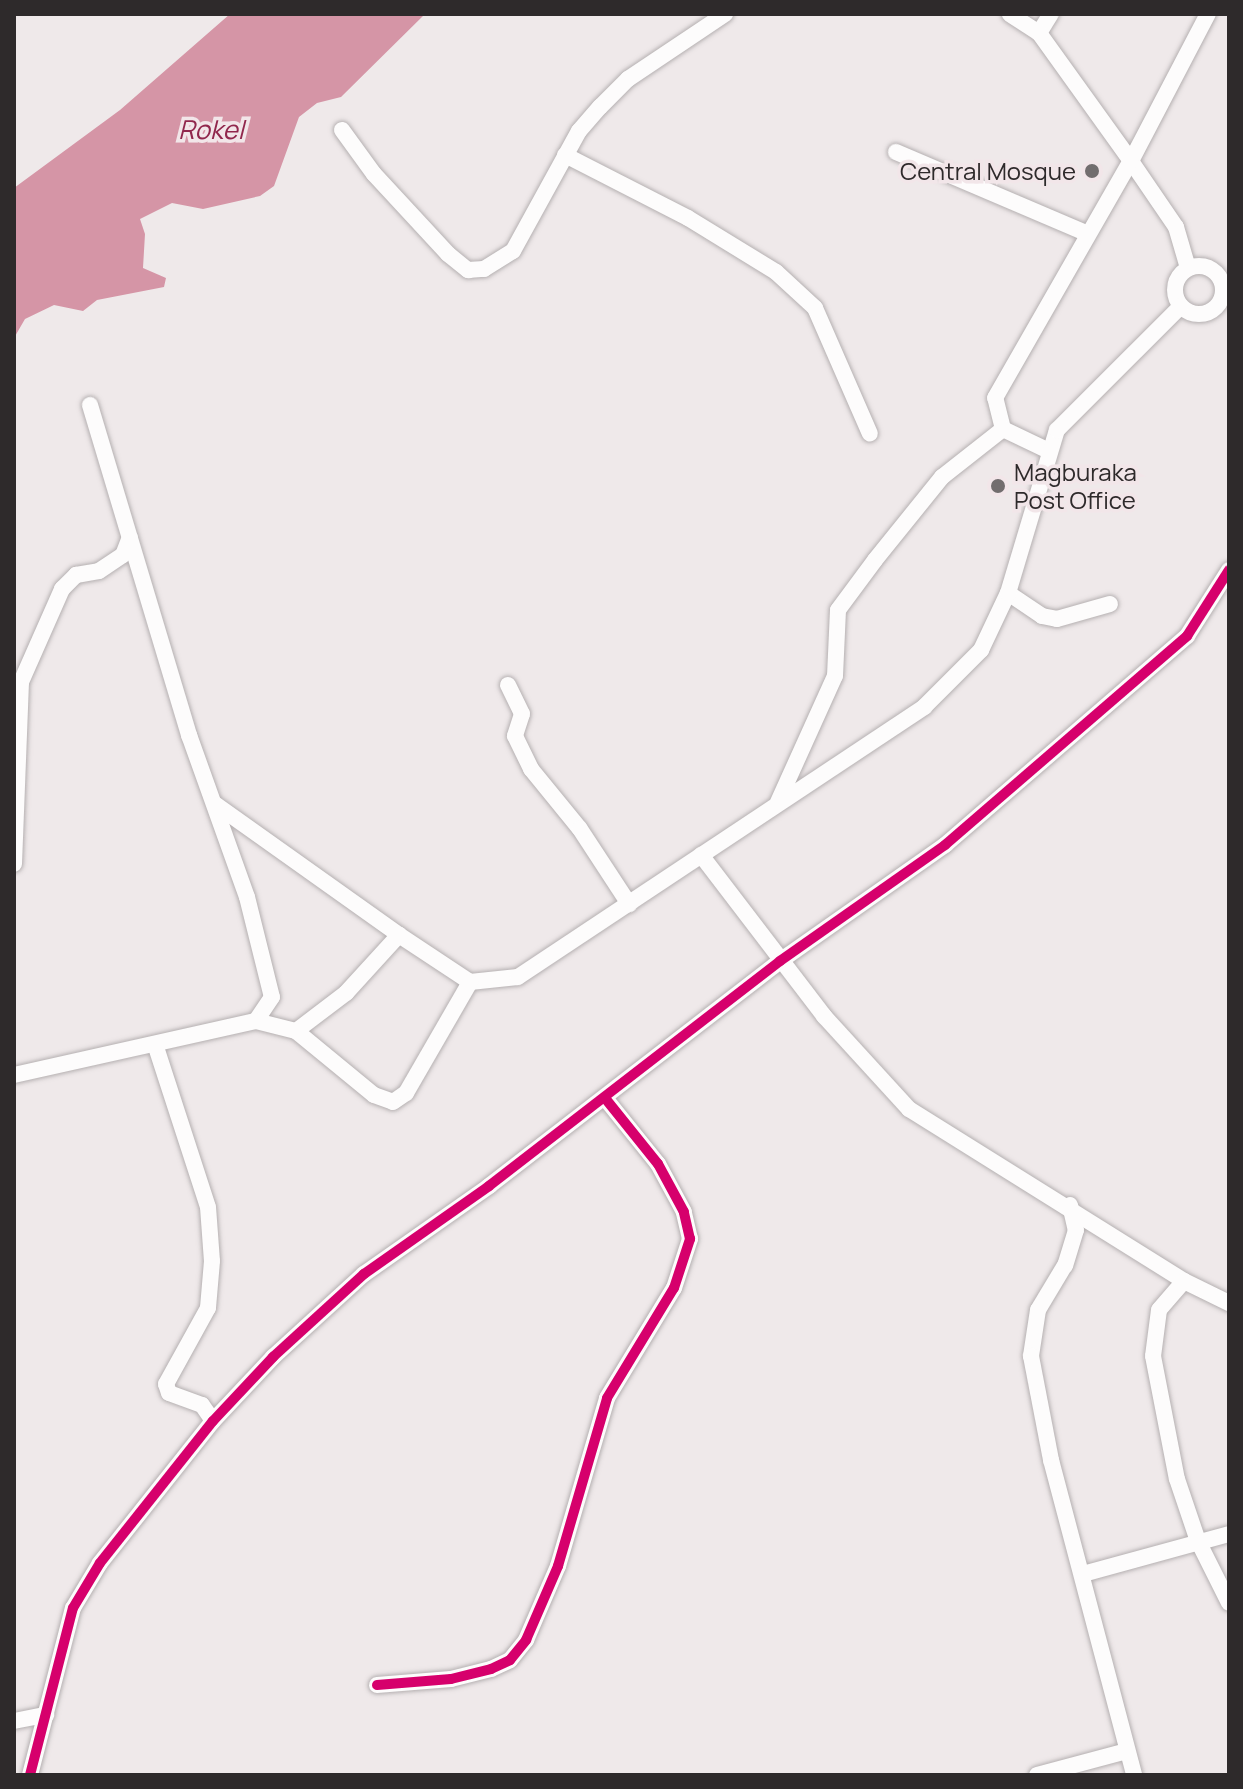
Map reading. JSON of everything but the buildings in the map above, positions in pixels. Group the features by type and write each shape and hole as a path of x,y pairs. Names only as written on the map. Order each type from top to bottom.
{"street":[{"path":"342,130 374,174 468,270 497,264 513,251 579,131 628,79 725,14"},
{"path":"1010,14 1039,33 1131,161 1176,227 1188,268"},
{"path":"1039,33 1051,14"},
{"path":"1049,451 1003,429 995,398 1027,350 1086,233 1131,161 1208,14"},
{"path":"896,152 1086,233"},
{"path":"565,155 688,218 776,272 805,299 841,360 870,434"},
{"path":"1188,268 1213,270 1223,282 1226,296 1207,313 1195,314 1181,306 1175,286 1188,268"},
{"path":"214,803 470,982 518,977 778,802 875,743 956,679 981,650 1008,593 1057,430 1181,306"},
{"path":"90,405 214,803 247,897 272,997 256,1021"},
{"path":"778,802 835,676 838,610 942,477 1003,429"},
{"path":"14,864 21,682 62,589 76,575 99,571 123,555 130,537"},
{"path":"30,1775 73,1608 100,1563 213,1421 273,1357 364,1274 605,1098 780,961 945,845 1187,636 1229,570"},
{"path":"1008,593 1042,616 1057,619 1110,604"},
{"path":"508,685 522,714 515,736 531,769 580,829 629,904"},
{"path":"701,855 780,961 909,1109 1070,1205 1184,1281 1229,1303"},
{"path":"296,1031 346,993 399,935"},
{"path":"14,1075 256,1021 296,1031 374,1095 393,1102 406,1093 470,982"},
{"path":"155,1044 208,1207 212,1261 208,1308 166,1384 169,1393 202,1405 213,1421"},
{"path":"377,1685 438,1681 491,1669 510,1660 526,1640 558,1566 607,1398 674,1288 690,1239 684,1212 658,1164 605,1098"},
{"path":"1070,1205 1076,1230 1065,1265 1038,1310 1031,1356 1051,1460 1134,1775"},
{"path":"1184,1281 1159,1310 1153,1356 1177,1479 1198,1541 1229,1603"},
{"path":"1083,1574 1229,1534"},
{"path":"14,1721 46,1715"},
{"path":"1037,1775 1127,1751"}],"water":[{"name":"Rokel","path":"230,14 425,14 341,97 317,103 299,117 274,186 260,196 203,209 172,203 140,219 145,234 143,268 166,278 164,287 97,300 83,311 54,305 25,319 14,338 14,188 120,110"}],"cycle path":[{"path":"30,1775 73,1608 100,1563 213,1421 273,1357 364,1274 489,1186 780,961 945,845 1187,636 1229,570"},
{"path":"377,1685 451,1679 491,1669 510,1660 526,1640 558,1566 607,1398 674,1288 690,1239 684,1212 658,1164 605,1098"}],"place":[{"name":"Central Mosque","path":"1092,171"},
{"name":"Magburaka Post Office","path":"998,486"}]}
